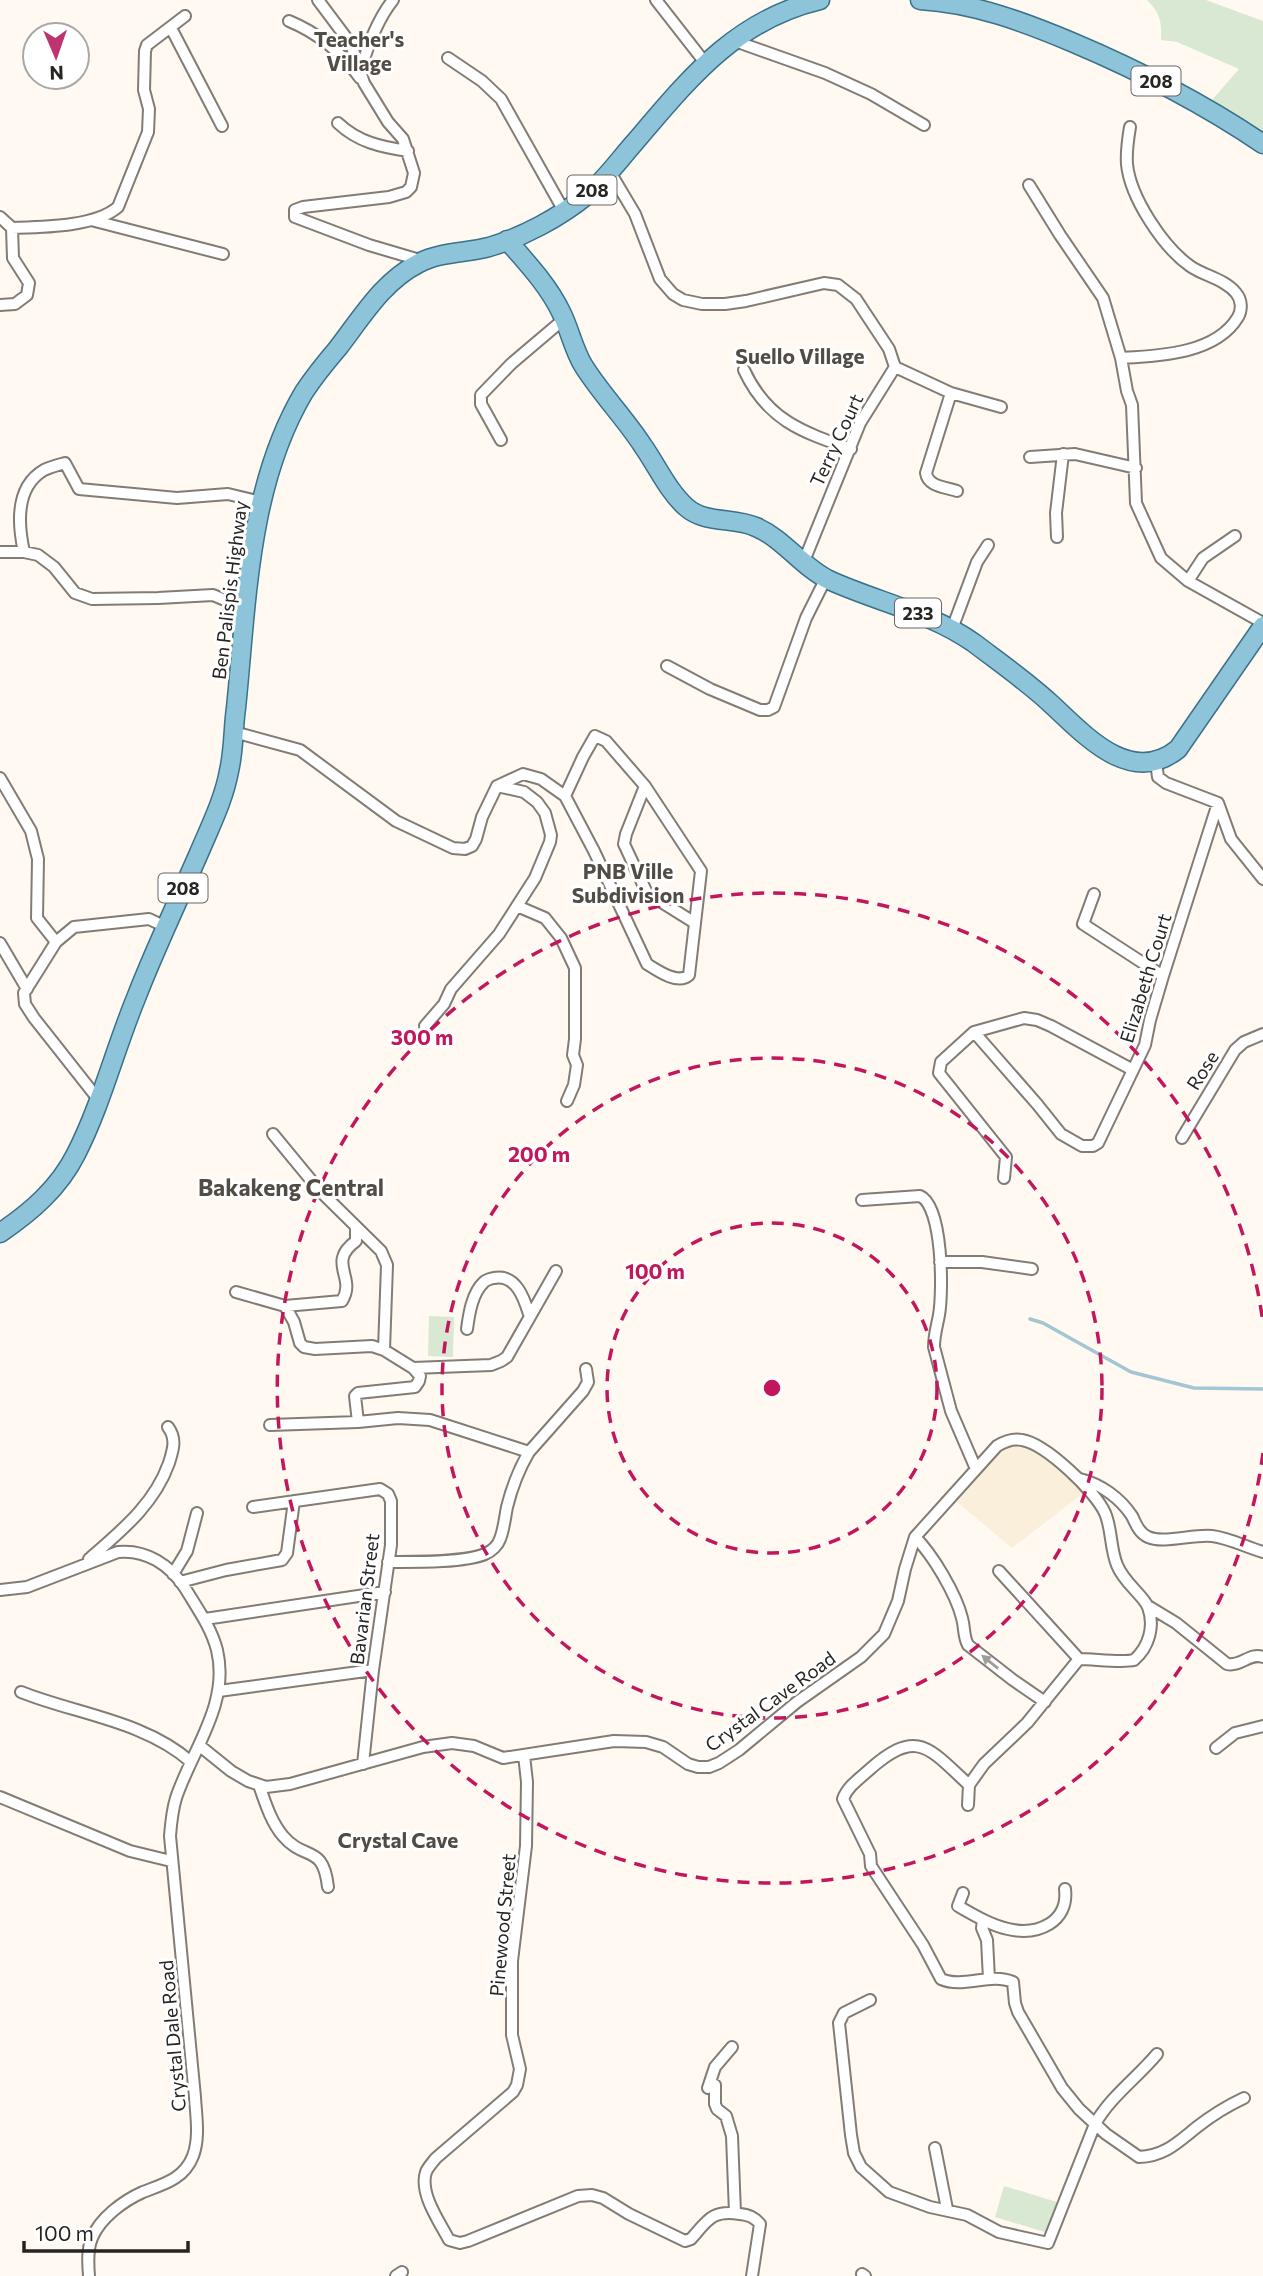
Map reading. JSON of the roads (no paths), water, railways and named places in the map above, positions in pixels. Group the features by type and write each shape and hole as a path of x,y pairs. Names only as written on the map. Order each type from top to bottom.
{"main road":[{"name":"208","path":"920,0 961,5 1025,22 1103,55 1189,98 1263,144"},
{"name":"Ben Palispis Highway","path":"0,1233 38,1206 76,1156 134,1001 224,790 229,774 246,609 261,502 276,450 306,389 389,284 423,261 489,247 565,211 610,172 706,64 731,40 763,20 817,1"},
{"name":"233","path":"507,240 546,287 564,319 577,356 590,377 636,435 683,505 704,517 756,527 781,542 826,579 913,611 952,629 1024,681 1082,734 1100,746 1129,761 1156,762"},
{"path":"1156,762 1169,756 1190,735 1263,625"}],"street":[{"path":"318,0 351,44 364,83"},
{"path":"361,69 368,44 393,0"},
{"path":"656,0 706,64"},
{"path":"0,217 12,228 44,227 110,214 118,207 150,121 144,90 147,45 185,16"},
{"path":"289,21 340,53 403,139 414,173 411,187 406,192 389,197 303,207 297,209 295,217 369,245 423,261"},
{"path":"171,28 222,126"},
{"path":"731,40 825,73 871,94 924,125"},
{"path":"448,58 482,81 501,99 565,211"},
{"path":"338,122 352,134 370,143 408,151"},
{"path":"1121,358 1146,357 1204,345 1231,327 1240,314 1241,306 1236,292 1190,266 1176,254 1152,224 1137,198 1127,166 1130,127"},
{"path":"610,172 635,214 660,279 673,295 702,304 725,304 824,283 838,285 856,299 889,349 895,367 951,393 1001,407"},
{"path":"1029,185 1103,298 1132,405 1136,503 1161,558 1188,581 1263,625"},
{"path":"89,219 223,254"},
{"path":"0,305 15,304 27,295 29,283 13,258 12,228"},
{"path":"501,440 481,404 481,395 530,347 564,319"},
{"name":"Terry Court","path":"804,561 860,424 895,367"},
{"path":"744,370 769,410 800,430 850,449"},
{"path":"951,393 926,478 930,482 957,491"},
{"path":"1030,457 1063,454 1086,456 1136,468"},
{"path":"1057,537 1056,513 1063,454"},
{"path":"24,552 19,510 25,495 32,481 44,470 65,463 79,489 177,499 228,494 261,502"},
{"path":"1188,581 1203,558 1235,536"},
{"path":"952,629 976,562 988,544"},
{"path":"0,552 38,555 47,560 75,593 92,599 213,595 246,609"},
{"path":"667,666 710,689 760,710 774,707 806,618 826,579"},
{"path":"234,732 300,750 396,821 453,848 465,849 472,846 497,786 523,774 541,779 565,796 647,964 681,980 686,979 689,975 701,871 645,786 606,741 595,736 565,796"},
{"path":"1156,762 1158,777 1166,783 1218,803 1231,839 1263,878"},
{"path":"0,778 31,831 38,859 37,918 56,942"},
{"path":"425,1026 444,1004 451,989 499,934 539,868 550,842 551,835 545,813 537,802 524,792 497,786"},
{"path":"645,786 624,844 647,893 695,923"},
{"name":"Elizabeth Court","path":"974,1032 1024,1018 1037,1020 1133,1070 1145,1045 1163,976 1218,803"},
{"path":"1094,894 1083,924 1163,976"},
{"path":"517,906 545,918 561,939 575,968 573,1055 577,1065 567,1101"},
{"path":"98,1099 24,1004 24,993 56,942 74,927 149,919 166,927"},
{"path":"0,943 27,989"},
{"path":"1004,1178 1006,1157 939,1073 942,1062 974,1032 1037,1104 1060,1135 1082,1146 1098,1143 1133,1070"},
{"name":"Rose","path":"1182,1138 1235,1050 1244,1042 1263,1034"},
{"path":"273,1134 320,1191 381,1251 387,1265 384,1350"},
{"path":"862,1200 912,1195 926,1198 931,1206 940,1246 939,1317 934,1347 951,1411 976,1469"},
{"path":"236,1292 285,1306 342,1301 346,1288 342,1255 346,1248 356,1241 356,1228"},
{"path":"940,1262 982,1262 1032,1269"},
{"path":"413,1368 491,1365 507,1357 529,1314 556,1271"},
{"path":"467,1329 472,1302 484,1282 490,1279 505,1278 513,1282 529,1314"},
{"path":"285,1306 295,1322 300,1343 304,1347 315,1349 372,1346 384,1350 419,1374 420,1378 415,1387 358,1393 355,1396 358,1422"},
{"path":"388,1562 419,1562 487,1553 495,1547 500,1539 519,1468 529,1452 583,1391 588,1382 586,1369"},
{"path":"270,1425 398,1418 430,1420 529,1452"},
{"path":"84,1564 130,1524 156,1491 174,1446 173,1433 168,1427"},
{"name":"Crystal Cave Road","path":"259,1785 266,1787 290,1784 423,1747 452,1743 474,1746 503,1758 626,1741 646,1742 663,1747 688,1764 698,1767 719,1763 797,1702 861,1657 884,1633 898,1601 915,1537 997,1446 1012,1439 1029,1442 1078,1478 1096,1484 1108,1492 1130,1513 1140,1531 1150,1537 1166,1540 1191,1535 1215,1536 1263,1552"},
{"path":"1078,1478 1103,1509 1117,1566 1125,1581 1148,1606 1176,1623 1227,1664 1236,1665 1254,1656 1263,1657"},
{"name":"Bavarian Street","path":"253,1507 380,1489 385,1490 391,1502 391,1545 363,1764"},
{"path":"177,1578 282,1560 287,1553 294,1501"},
{"path":"177,1578 197,1513"},
{"path":"915,1537 934,1560 943,1577 962,1616 968,1645 1045,1702"},
{"path":"0,1590 27,1587 84,1564 130,1550 157,1560 177,1578 205,1619 220,1668 219,1690 200,1746 231,1771 259,1785 275,1824 285,1838 321,1860 328,1887"},
{"path":"999,1571 1079,1659 1127,1662 1134,1660 1150,1637 1148,1606"},
{"path":"205,1619 385,1592"},
{"path":"968,1805 969,1785 984,1764 1027,1723 1079,1659"},
{"path":"219,1690 373,1670"},
{"path":"21,1692 47,1703 138,1731 177,1750 191,1762"},
{"path":"1216,1748 1234,1732 1263,1726"},
{"name":"Crystal Dale Road","path":"89,2276 92,2239 101,2224 121,2204 142,2193 167,2185 182,2174 195,2149 195,2096 187,1996 171,1861 172,1817 176,1799 200,1746"},
{"path":"969,1785 931,1750 908,1746 880,1760 849,1788 843,1799 870,1854 871,1866 923,1945 941,1979 953,1982 1005,1979 1013,1982 1018,2012 1062,2088 1079,2109 1132,2154 1143,2157 1172,2148 1222,2109 1244,2098"},
{"name":"Pinewood Street","path":"524,1755 527,1782 526,1846 512,1961 512,2026 520,2060 520,2077 513,2091 436,2158 426,2172 425,2186 436,2215 449,2240 460,2243 578,2196 592,2195 603,2198 685,2241 691,2239 714,2215 735,2213"},
{"path":"0,1797 130,1851 171,1861"},
{"path":"963,1893 958,1906 983,1920 1018,1930 1041,1928 1053,1922 1066,1904 1065,1889"},
{"path":"983,1920 989,1979"},
{"path":"870,2000 844,2013 839,2023 854,2153 861,2167 888,2192 930,2207 967,2215 999,2232 1048,2243 1095,2124 1114,2097 1157,2054"},
{"path":"732,2047 715,2067 708,2088 715,2085 715,2104 726,2116 729,2125 735,2213 753,2217 760,2224 752,2276"},
{"path":"935,2148 947,2209"}],"waterway":[{"path":"1030,1319 1043,1323 1131,1372 1194,1388 1263,1389"}],"district":[{"name":"Teacher's Village","path":"359,50"},
{"name":"Suello Village","path":"800,355"},
{"name":"PNB Ville Subdivision","path":"628,882"},
{"name":"Bakakeng Central","path":"291,1187"},
{"name":"Crystal Cave","path":"398,1839"}]}
